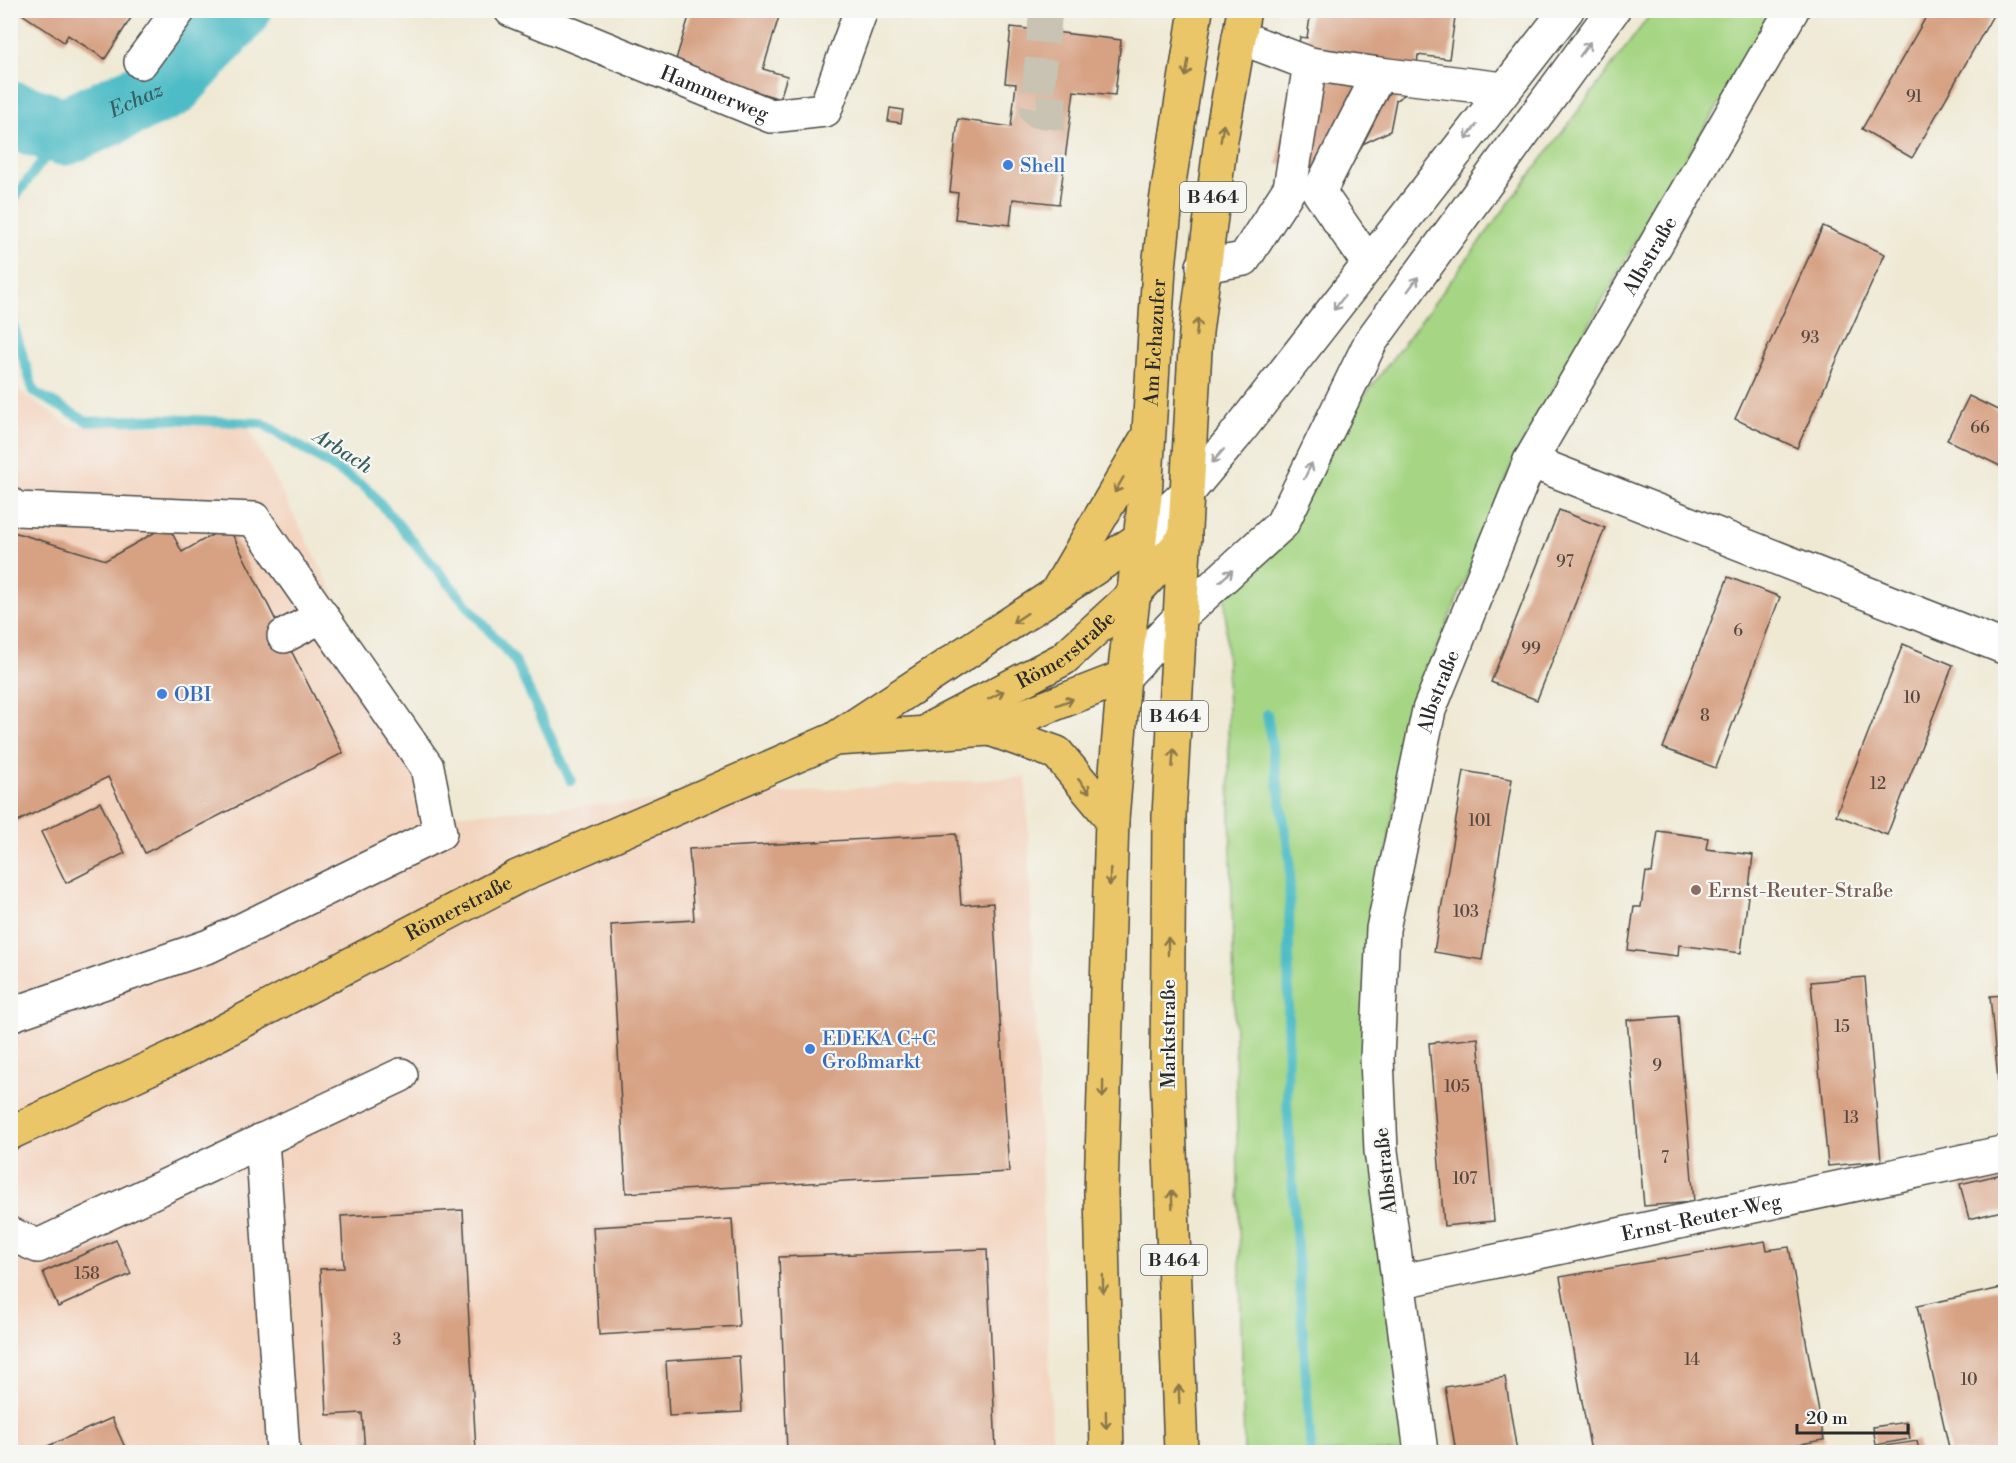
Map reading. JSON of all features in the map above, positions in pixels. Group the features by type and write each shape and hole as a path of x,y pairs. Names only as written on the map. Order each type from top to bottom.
{"main road":[{"name":"Am Echazufer","path":"1124,677 1138,539 1145,496 1159,268 1166,202 1196,10"},
{"name":"B 464","path":"1182,615 1203,266 1241,24"},
{"path":"1054,595 1149,434"},
{"name":"Römerstraße","path":"925,732 1063,659 1133,595 1185,538"},
{"path":"835,739 1138,539"},
{"name":"Marktstraße","path":"1181,1452 1167,1068 1169,816 1182,615"},
{"name":"B 464","path":"1107,1452 1101,1192 1112,819 1124,677"},
{"name":"Römerstraße","path":"10,1133 176,1056 518,877 835,739 990,729 1124,677"},
{"path":"990,729 1057,753 1112,819"}],"street":[{"path":"141,62 179,10"},
{"name":"Hammerweg","path":"511,10 771,116 825,110 861,10"},
{"path":"1138,539 1188,492 1234,437 1567,10"},
{"path":"1124,677 1182,615 1282,524 1371,341 1613,10"},
{"name":"Albstraße","path":"1421,1452 1381,1151 1378,1069 1383,929 1429,710 1530,461 1792,10"},
{"path":"1241,24 1310,64 1504,89"},
{"path":"1203,266 1244,259 1290,188 1310,64"},
{"path":"1369,264 1319,192 1379,74"},
{"path":"1530,461 2006,648"},
{"path":"10,504 16,509 254,519 427,766 440,833 209,946 10,1015"},
{"path":"284,636 322,616"},
{"path":"10,1234 38,1246 401,1075"},
{"path":"262,1140 283,1452"},
{"name":"Ernst-Reuter-Weg","path":"1398,1282 2006,1152"}],"shaded area":[{"path":"10,384 70,426 248,426 448,815 1026,777 1053,1452 11,1452"}],"green space":[{"path":"1653,11 1776,11 1645,225 1516,455 1411,712 1373,932 1422,1452 1244,1452 1225,582"}],"building":[{"path":"16,10 136,10 105,59 68,35 64,42"},
{"path":"691,10 781,10 763,69 787,76 780,99 674,66"},
{"path":"1311,10 1456,10 1449,59 1418,55 1415,88 1396,100 1390,131 1352,149 1346,176 1277,164 1300,37 1307,38"},
{"path":"1930,10 1996,10 1912,158 1862,129"},
{"path":"1011,27 1121,40 1115,95 1074,91 1059,204 1013,199 1010,225 955,219 958,193 950,192 958,119 1011,127 1016,84 1005,83"},
{"path":"890,108 903,110 901,123 888,121"},
{"path":"1823,226 1885,254 1797,448 1735,419"},
{"path":"1969,396 2006,414 2006,469 1947,440"},
{"path":"1559,510 1605,528 1537,700 1491,682"},
{"name":"OBI","path":"168,525 182,552 228,526 343,753 145,853 108,777 10,825 10,531 106,560"},
{"path":"1728,577 1780,597 1716,768 1663,748"},
{"path":"1903,644 1953,665 1887,835 1836,815"},
{"path":"1464,771 1512,779 1482,960 1434,952"},
{"path":"100,802 125,853 66,883 41,832"},
{"name":"Ernst-Reuter-Straße","path":"1658,831 1708,838 1706,849 1753,855 1741,953 1679,945 1678,956 1628,950 1634,907 1641,907 1646,872 1652,873"},
{"name":"EDEKA C+C Großmarkt","path":"956,834 961,905 993,903 1009,1172 626,1193 611,925 694,920 689,849"},
{"path":"1865,977 1881,1161 1828,1166 1811,982"},
{"path":"2006,995 2006,1091 1999,1091 1990,996"},
{"path":"1678,1016 1694,1202 1644,1206 1627,1020"},
{"path":"1478,1038 1494,1221 1444,1226 1429,1043"},
{"path":"2006,1173 2006,1210 1969,1219 1960,1184"},
{"path":"463,1210 476,1452 365,1452 362,1413 327,1415 320,1269 344,1268 341,1216"},
{"path":"732,1219 739,1326 599,1335 593,1227"},
{"path":"116,1240 131,1274 58,1307 43,1272"},
{"path":"1765,1241 1767,1250 1789,1247 1824,1440 1794,1445 1796,1452 1591,1452 1560,1277"},
{"path":"987,1249 996,1452 787,1452 779,1257"},
{"path":"2006,1287 2006,1452 1950,1452 1917,1306"},
{"path":"739,1356 742,1412 669,1416 666,1361"},
{"path":"1505,1377 1517,1452 1456,1452 1445,1387"},
{"path":"112,1418 127,1452 34,1452"},
{"path":"1907,1422 1910,1439 1876,1445 1873,1427"},
{"path":"1917,1441 1919,1452 1886,1452 1885,1446"}],"waterway":[{"name":"Echaz","path":"10,114 64,132 169,85 237,10"},
{"name":"Arbach","path":"10,204 64,132"},
{"name":"Arbach","path":"10,315 34,392 88,422 162,419 262,423 368,489 515,661 571,781"},
{"path":"1267,714 1290,860 1287,1102 1311,1452"}],"tunnel":[{"path":"1046,10 1036,111 1077,115"}],"place":[{"name":"Shell","path":"1008,165"},
{"name":"OBI","path":"162,694"},
{"name":"Ernst-Reuter-Straße","path":"1696,890"},
{"name":"EDEKA C+C Großmarkt","path":"810,1049"}]}
